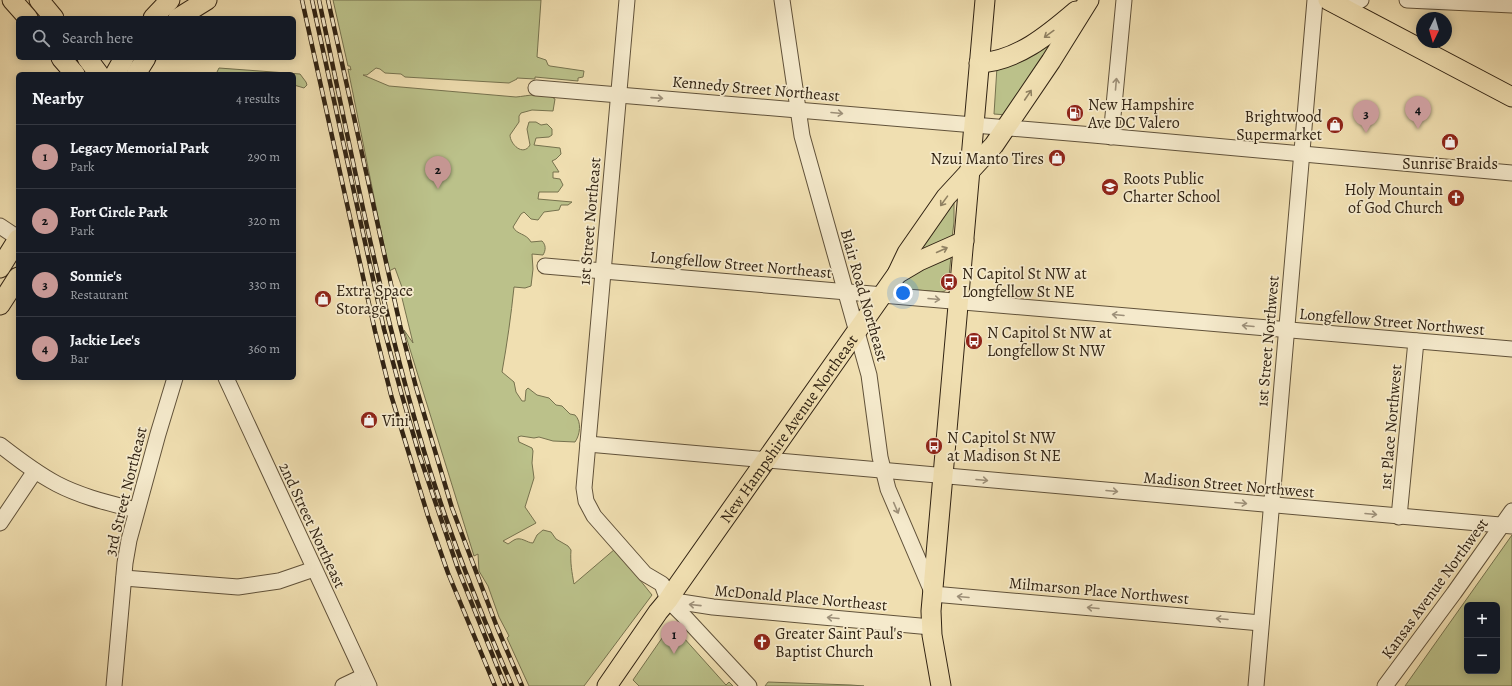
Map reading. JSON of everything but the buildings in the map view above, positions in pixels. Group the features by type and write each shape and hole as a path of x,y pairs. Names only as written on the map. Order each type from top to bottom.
{"main road":[{"path":"12,0 26,16"},
{"path":"39,0 52,16"},
{"path":"154,16 170,0"},
{"path":"181,16 207,0"},
{"path":"942,686 931,627 933,594 985,0"},
{"path":"979,62 991,62 1002,59 1030,46 1050,34 1089,0"},
{"name":"New Hampshire Avenue Northeast","path":"607,686 897,274 907,253 946,197 970,173 994,145 1006,128 1051,61 1089,0"},
{"path":"1336,4 1512,98"},
{"path":"63,60 73,72"},
{"path":"88,60 98,72"},
{"path":"116,72 123,60"},
{"path":"137,72 145,60"},
{"path":"0,268 16,241"},
{"path":"897,274 919,261 964,241"},
{"path":"0,306 16,279"}],"street":[{"name":"1st Street Northeast","path":"627,0 602,270 584,484 585,496 588,506 594,516 645,574 662,584 668,600 749,686"},
{"name":"Blair Road Northeast","path":"782,0 802,136 869,374 883,471 888,489 933,594"},
{"path":"1111,137 1124,0"},
{"name":"1st Street Northwest","path":"1256,686 1315,0"},
{"path":"1336,4 1361,0"},
{"path":"1407,0 1512,5"},
{"name":"Kennedy Street Northeast","path":"536,88 1512,173"},
{"path":"0,226 16,237"},
{"name":"Longfellow Street Northeast","path":"545,266 958,301"},
{"name":"Longfellow Street Northwest","path":"958,301 1512,349"},
{"name":"1st Place Northwest","path":"1400,517 1416,341"},
{"name":"3rd Street Northeast","path":"114,686 129,540 136,510 174,380"},
{"name":"2nd Street Northeast","path":"227,380 366,681"},
{"name":"Madison Street Northwest","path":"588,444 1400,517 1509,525"},
{"path":"0,445 35,471 57,484 81,494 136,510"},
{"path":"0,523 35,471"},
{"name":"Kansas Avenue Northwest","path":"1397,686 1509,525 1512,510"},
{"name":"Kansas Avenue Northwest","path":"1386,686 1509,525"},
{"path":"124,578 238,587 278,581 294,577 314,569"},
{"name":"Milmarson Place Northwest","path":"933,594 1261,623"},
{"name":"McDonald Place Northeast","path":"668,600 695,605 931,627"},
{"path":"343,686 366,681"}],"green space":[{"path":"333,0 541,0 537,57 546,60 550,66 584,71 583,77 578,78 578,81 535,77 535,79 517,78 509,83 405,77 401,74 385,73 376,68 367,75 363,75 389,86 516,97 546,95 555,99 553,111 532,110 521,113 519,116 519,122 510,135 514,145 517,148 524,150 530,145 527,129 529,122 536,122 541,125 547,124 552,129 552,135 549,137 536,138 534,145 560,148 561,154 552,161 559,172 553,172 553,178 560,179 563,185 558,192 539,192 538,199 572,202 568,205 561,205 559,210 544,212 538,220 531,219 524,212 521,214 513,227 515,230 527,237 531,242 542,241 545,249 543,255 532,254 533,269 531,286 525,288 514,287 502,372 514,382 516,392 522,401 525,401 526,390 528,388 537,395 549,398 556,405 562,406 570,414 575,415 579,421 580,428 575,442 553,441 539,437 518,437 519,442 532,448 533,451 532,463 534,478 525,507 536,523 503,541 508,544 514,540 522,539 533,543 537,535 543,530 551,532 556,539 568,546 571,550 574,584 615,549 652,595 584,686 529,686 507,638 509,636 499,617 488,586 479,571 478,554 474,556 404,330 413,343 402,298 403,290 395,268 389,271 348,69 351,70 350,66 348,66"},
{"path":"1065,30 1007,115 994,114 997,67"},
{"path":"219,68 273,72 217,72"},
{"path":"296,74 300,74 306,82 307,85 304,88 296,86"},
{"path":"954,201 952,238 913,257"},
{"path":"951,256 948,287 945,291 904,289 902,287 906,277"},
{"path":"1512,535 1512,686 1405,686 1464,603 1464,674 1500,674 1500,602 1465,602"},
{"path":"674,627 726,685 729,682 733,686 639,686 633,680 669,628"},
{"path":"768,682 851,685 864,686 765,686"}],"railway":[{"path":"302,0 375,331 391,395 428,516 448,573 495,686"},
{"path":"312,0 384,329 401,392 419,454 458,569 505,686"},
{"path":"319,0 367,227 408,395 433,481 454,540 476,599 512,686"},
{"path":"328,0 400,325 416,387 452,508 497,627 522,686"}],"place":[{"name":"New Hampshire Ave DC Valero","path":"1075,113"},
{"name":"Brightwood Supermarket","path":"1335,125"},
{"name":"Jackie Lee's","path":"1418,129"},
{"name":"Sonnie's","path":"1366,133"},
{"name":"Sunrise Braids","path":"1450,142"},
{"name":"Nzui Manto Tires","path":"1057,158"},
{"name":"Roots Public Charter School","path":"1110,187"},
{"name":"Fort Circle Park","path":"438,189"},
{"name":"Holy Mountain of God Church","path":"1456,198"},
{"name":"N Capitol St NW at Longfellow St NE","path":"949,282"},
{"name":"Extra Space Storage","path":"323,299"},
{"name":"N Capitol St NW at Longfellow St NW","path":"974,341"},
{"name":"Vini","path":"369,420"},
{"name":"N Capitol St NW at Madison St NE","path":"934,446"},
{"name":"Greater Saint Paul's Baptist Church","path":"762,642"},
{"name":"Legacy Memorial Park","path":"674,654"}]}
